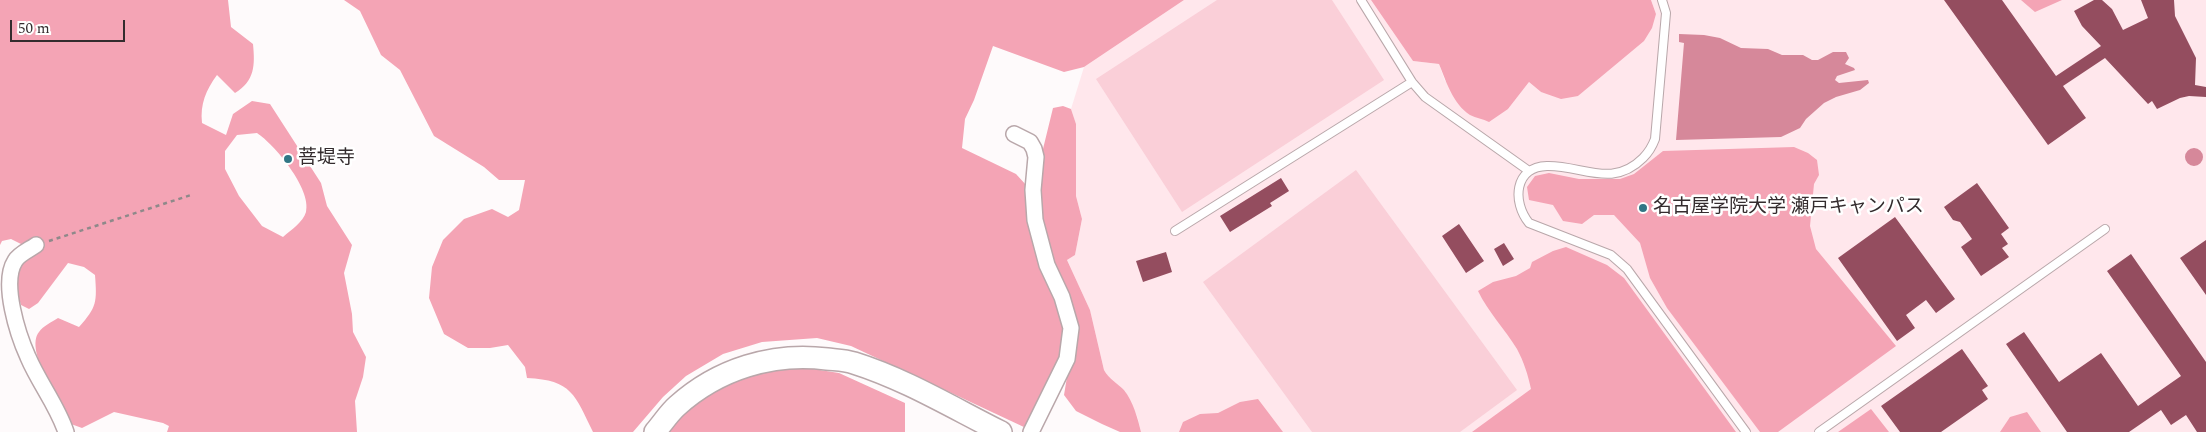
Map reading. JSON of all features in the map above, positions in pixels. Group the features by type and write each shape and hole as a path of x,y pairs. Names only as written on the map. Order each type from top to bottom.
{"street":[{"path":"1014,134 1030,142 1034,149 1036,157 1033,190 1036,220 1047,265 1062,296 1071,328 1067,359 1031,432"},
{"path":"36,245 15,260 8,283 12,307 28,356 62,420 66,432"},
{"path":"655,432 676,406 707,384 736,369 772,358 808,357 852,362 891,377 1001,432"}],"lane":[{"path":"1361,0 1412,82 1443,112 1528,171"},
{"path":"1662,0 1666,13 1656,139 1652,148 1627,170 1612,173 1596,174 1547,166 1528,171 1521,180 1519,193 1522,214 1529,223 1611,255 1627,269 1746,432"},
{"path":"1175,231 1412,82"},
{"path":"1819,432 2104,229"}],"path":[{"path":"36,245 190,195"}],"shaded area":[{"path":"0,0 228,0 231,27 253,44 254,59 252,72 247,83 235,93 217,75 205,98 202,110 202,123 226,135 233,114 252,101 270,104 321,183 327,206 352,245 344,273 352,314 353,332 366,357 363,377 355,401 357,432 167,432 169,426 163,423 114,412 82,428 71,424 40,364 36,351 36,340 39,332 45,326 58,318 79,327 92,309 96,298 95,275 84,267 68,263 38,303 29,309 21,305 17,287 19,272 35,242 21,244 11,239 2,241 0,245","holes":["257,133 290,168 298,180 306,202 306,212 302,219 283,237 262,226 239,196 225,169 225,151 237,135"]},
{"path":"344,0 1184,0 1084,67 1064,72 993,46 974,100 965,119 962,148 1016,174 1027,186 1064,325 1061,355 1026,428 851,346 817,338 762,342 723,354 686,376 663,397 633,432 593,432 576,399 570,392 554,382 527,378 525,367 508,345 490,348 468,348 444,334 429,298 432,267 443,240 464,219 492,209 508,217 519,210 525,180 499,180 484,167 434,136 400,70 381,55 360,11"},
{"name":"名古屋学院大学 瀬戸キャンパス","path":"1184,0 1371,0 1413,61 1439,64 1445,81 1508,109 1529,82 1541,92 1578,96 1621,58 1656,14 1651,0 2206,0 2206,432 1141,432 1137,416 1125,391 1109,378 1104,370 1090,310 1067,260 1075,255 1082,219 1076,196 1076,125 1071,109 1084,67"},
{"path":"1217,0 1332,0 1384,80 1182,212 1096,79"},
{"path":"1371,0 1651,0 1656,14 1652,28 1644,41 1578,96 1561,99 1541,92 1529,82 1508,109 1489,122 1470,115 1459,105 1439,64 1413,61"},
{"path":"2021,0 2062,0 2035,12"},
{"path":"1679,34 1720,38 1741,48 1768,49 1782,55 1803,55 1812,60 1818,60 1833,52 1846,52 1849,58 1845,64 1855,70 1837,76 1835,80 1839,83 1868,80 1869,83 1860,90 1836,97 1824,103 1806,119 1800,128 1781,137 1676,140 1684,43 1679,42"},
{"path":"1063,106 1071,109 1076,124 1076,196 1082,219 1075,255 1067,260 1090,310 1104,370 1124,390 1130,399 1141,432 1120,432 1102,424 1076,411 1064,395 1068,371 1058,278 1041,220 1038,194 1042,153 1053,108"},
{"path":"1794,147 1808,153 1817,160 1819,175 1814,184 1810,226 1816,249 1896,346 1778,432 1760,432 1667,308 1650,278 1640,243 1614,215 1594,215 1582,224 1563,221 1553,205 1529,200 1527,187 1535,176 1549,173 1579,179 1620,179 1634,174 1663,151"},
{"path":"2190,148 2198,148 2203,153 2201,164 2190,166 2185,161 2185,153"},
{"path":"1356,170 1517,390 1460,432 1312,432 1203,282"},
{"path":"1566,247 1607,265 1624,278 1736,432 1472,432 1531,389 1526,369 1517,349 1478,291 1493,282 1516,276 1530,268 1532,262 1553,251"},
{"path":"807,368 839,373 905,403 905,432 666,432 683,410 740,377 775,369"},
{"path":"1258,399 1283,432 1179,432 1183,422 1200,414 1218,413 1240,402"},
{"path":"1871,409 1889,432 1838,432"},
{"path":"2027,412 2041,432 2000,432 2010,417"}],"building":[{"path":"1944,0 2002,0 2056,76 2101,46 2082,26 2074,11 2094,0 2102,0 2112,9 2123,30 2148,18 2141,0 2174,0 2175,16 2196,58 2195,85 2206,87 2206,97 2189,96 2180,98 2157,109 2152,101 2148,104 2105,58 2063,86 2086,118 2048,145"},
{"path":"1281,178 1289,191 1270,203 1272,206 1230,232 1220,216"},
{"path":"1977,183 2009,228 2001,234 2008,244 2002,248 2009,257 1981,276 1961,247 1972,239 1960,222 1953,220 1944,207"},
{"path":"1895,217 1955,299 1936,313 1926,300 1906,315 1915,328 1897,341 1838,258"},
{"path":"1459,224 1484,261 1466,273 1442,236"},
{"path":"2206,240 2206,295 2180,258"},
{"path":"1504,243 1514,259 1503,266 1494,249"},
{"path":"1166,252 1172,272 1143,282 1136,261"},
{"path":"2131,254 2206,362 2206,432 2197,432 2186,415 2171,425 2161,410 2129,432 2067,432 2006,344 2024,332 2059,382 2101,353 2138,406 2181,376 2107,271"},
{"path":"1962,349 1988,386 1982,390 1988,399 1941,432 1900,432 1881,406"}],"place":[{"name":"菩堤寺","path":"288,159"},
{"name":"名古屋学院大学 瀬戸キャンパス","path":"1643,208"}]}
